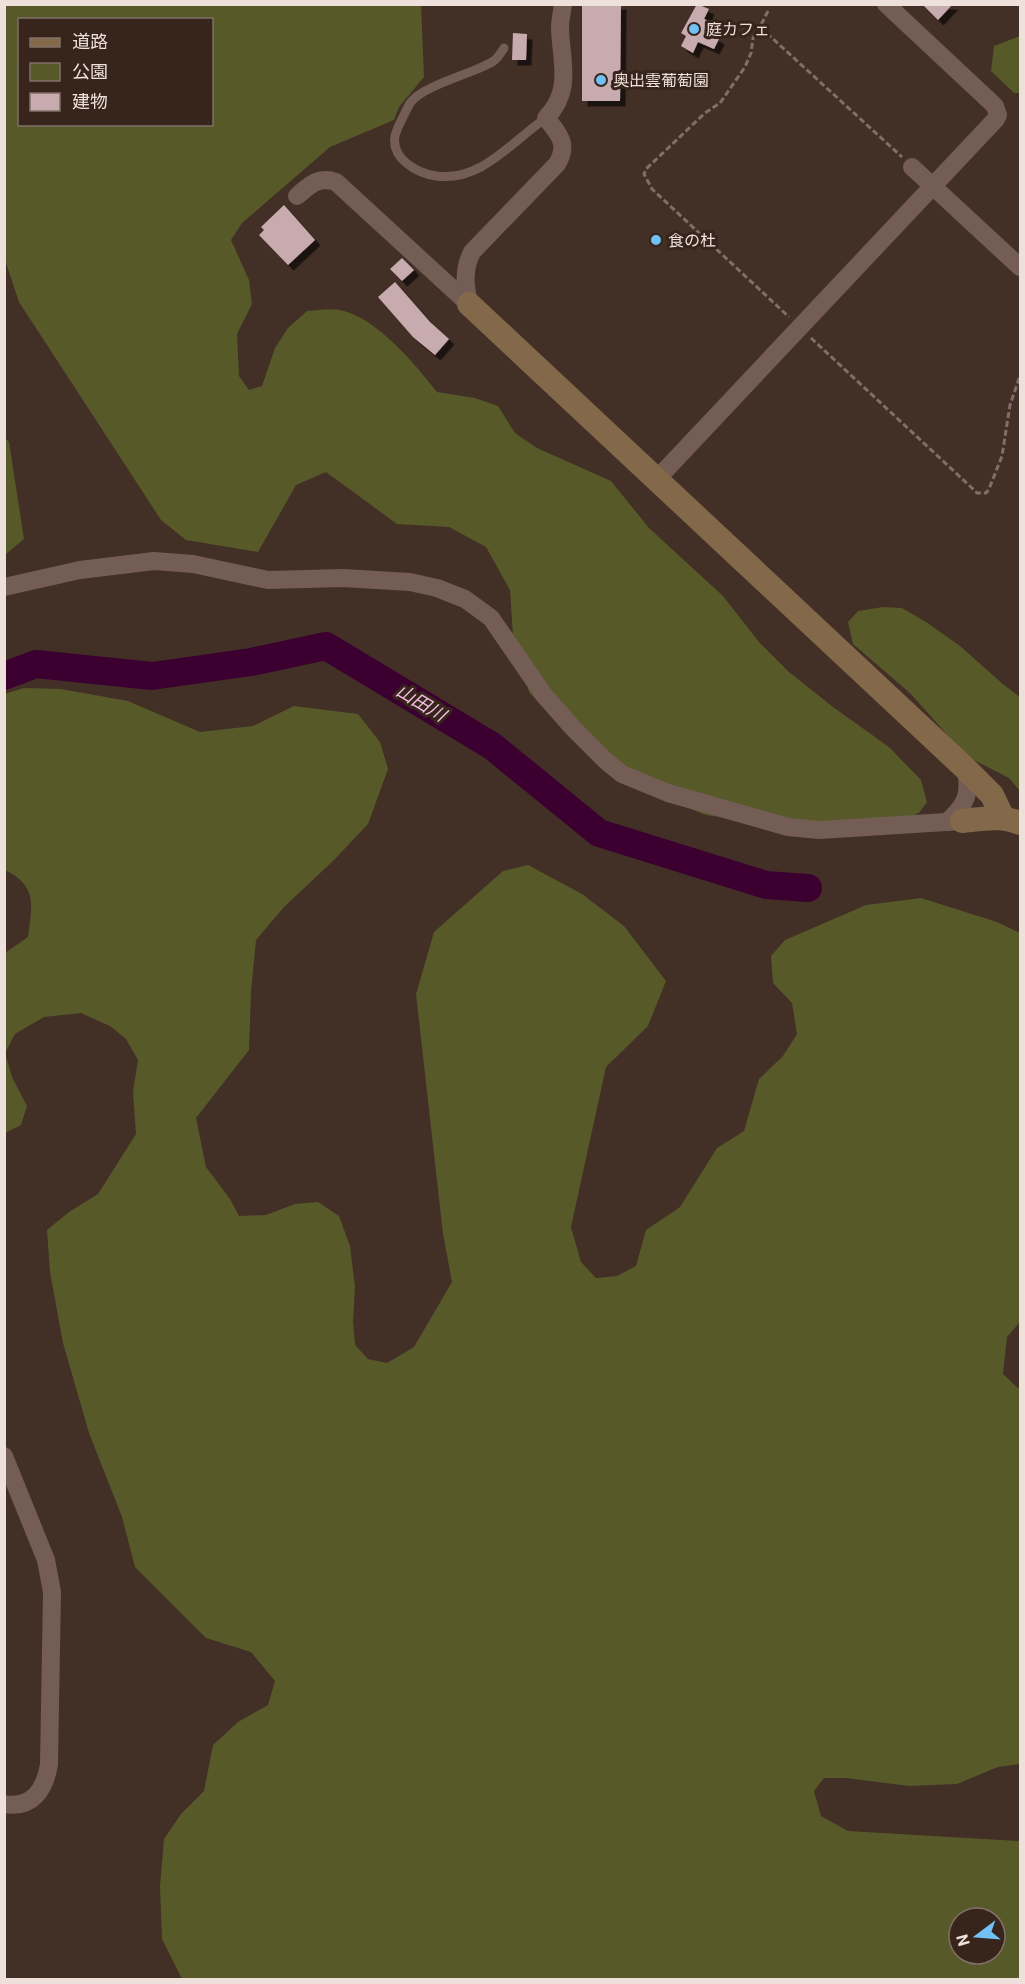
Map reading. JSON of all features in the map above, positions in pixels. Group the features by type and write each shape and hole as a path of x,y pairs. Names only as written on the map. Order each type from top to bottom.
{"street":[{"path":"469,304 465,273 466,262 471,252 557,164 562,156 563,147 559,134 546,118 556,108 565,74 560,25 563,4"},
{"path":"657,478 996,119 995,106 886,4"},
{"path":"912,166 1020,267"},
{"path":"297,196 320,179 336,182 657,478 966,769 992,795 1012,821"},
{"path":"4,587 80,570 154,561 193,564 268,580 343,578 410,582 437,588 465,599 491,618 544,696 606,761 622,774 668,793 788,827 819,830 955,821 1012,821"},
{"path":"955,821 965,803 969,787 966,769"},
{"path":"4,1456 46,1560 52,1592 49,1764 46,1782 30,1801 15,1806 4,1804"}],"lane":[{"path":"504,48 496,60 432,88 411,101 395,137 396,148 403,162 419,171 435,176 452,177 466,174 494,159 546,118"}],"path":[{"path":"768,11 760,27 912,166"}],"green space":[{"path":"5,5 421,5 424,77 399,107 394,120 330,147 242,223 231,240 249,280 252,304 237,334 239,376 249,390 262,386 275,348 288,328 307,311 340,310 354,314 367,322 394,343 437,392 475,398 498,406 515,433 537,448 611,481 649,528 723,596 759,642 789,672 889,747 921,780 927,802 919,813 901,820 764,823 706,815 657,795 575,742 529,692 513,635 510,590 486,547 449,527 397,524 326,472 296,485 258,552 186,540 161,520 19,302 5,260"},
{"path":"1020,36 1020,93 1014,93 991,71 994,46"},
{"path":"5,438 9,442 24,539 5,555"},
{"path":"883,607 902,608 926,622 960,646 1020,697 1020,791 1009,778 966,756 911,694 853,644 848,622 858,611"},
{"path":"24,688 61,689 128,701 200,732 253,726 294,706 358,714 380,742 388,769 368,824 284,907 256,940 249,1050 196,1118 206,1167 230,1199 239,1216 266,1215 295,1204 318,1202 339,1216 350,1246 355,1287 353,1321 355,1345 368,1359 387,1363 414,1347 452,1282 443,1234 416,994 434,932 503,871 528,865 582,894 624,926 666,981 648,1026 606,1067 571,1227 581,1262 596,1278 617,1276 636,1266 646,1230 680,1207 717,1148 744,1131 759,1079 783,1056 797,1034 792,1003 773,983 771,956 785,940 866,905 921,898 997,922 1020,933 1020,1322 1007,1337 1003,1374 1020,1388 1020,1764 998,1767 957,1784 909,1786 846,1778 824,1778 814,1791 821,1816 848,1831 1020,1841 1020,1979 182,1979 162,1939 160,1886 164,1839 181,1814 204,1791 213,1745 238,1722 268,1705 275,1681 251,1652 206,1638 135,1567 122,1517 89,1433 63,1343 50,1272 47,1230 69,1212 98,1194 136,1134 133,1092 138,1060 126,1039 110,1026 81,1013 44,1017 15,1034 5,1053 5,953 28,937 31,906 28,890 23,883 5,870 4,694"},
{"path":"5,1053 12,1077 27,1106 21,1125 5,1133"}],"building":[{"path":"582,4 621,4 620,101 582,101"},
{"name":"庭カフェ","path":"697,4 709,9 704,19 709,21 704,31 719,39 714,49 698,42 693,53 681,46 686,36 681,33"},
{"path":"922,4 953,4 938,20"},
{"path":"513,33 527,34 526,60 512,60"},
{"path":"284,205 315,240 288,265 259,235 264,230 261,227"},
{"path":"402,258 414,270 402,281 390,269"},
{"path":"395,282 430,322 449,339 435,355 413,337 378,297"}],"waterway":[{"name":"山田川","path":"4,676 36,664 152,676 251,662 326,646 492,746 599,833 766,885 808,888"}],"place":[{"name":"庭カフェ","path":"694,29"},
{"name":"奥出雲葡萄園","path":"601,80"},
{"name":"食の杜","path":"656,240"}]}
